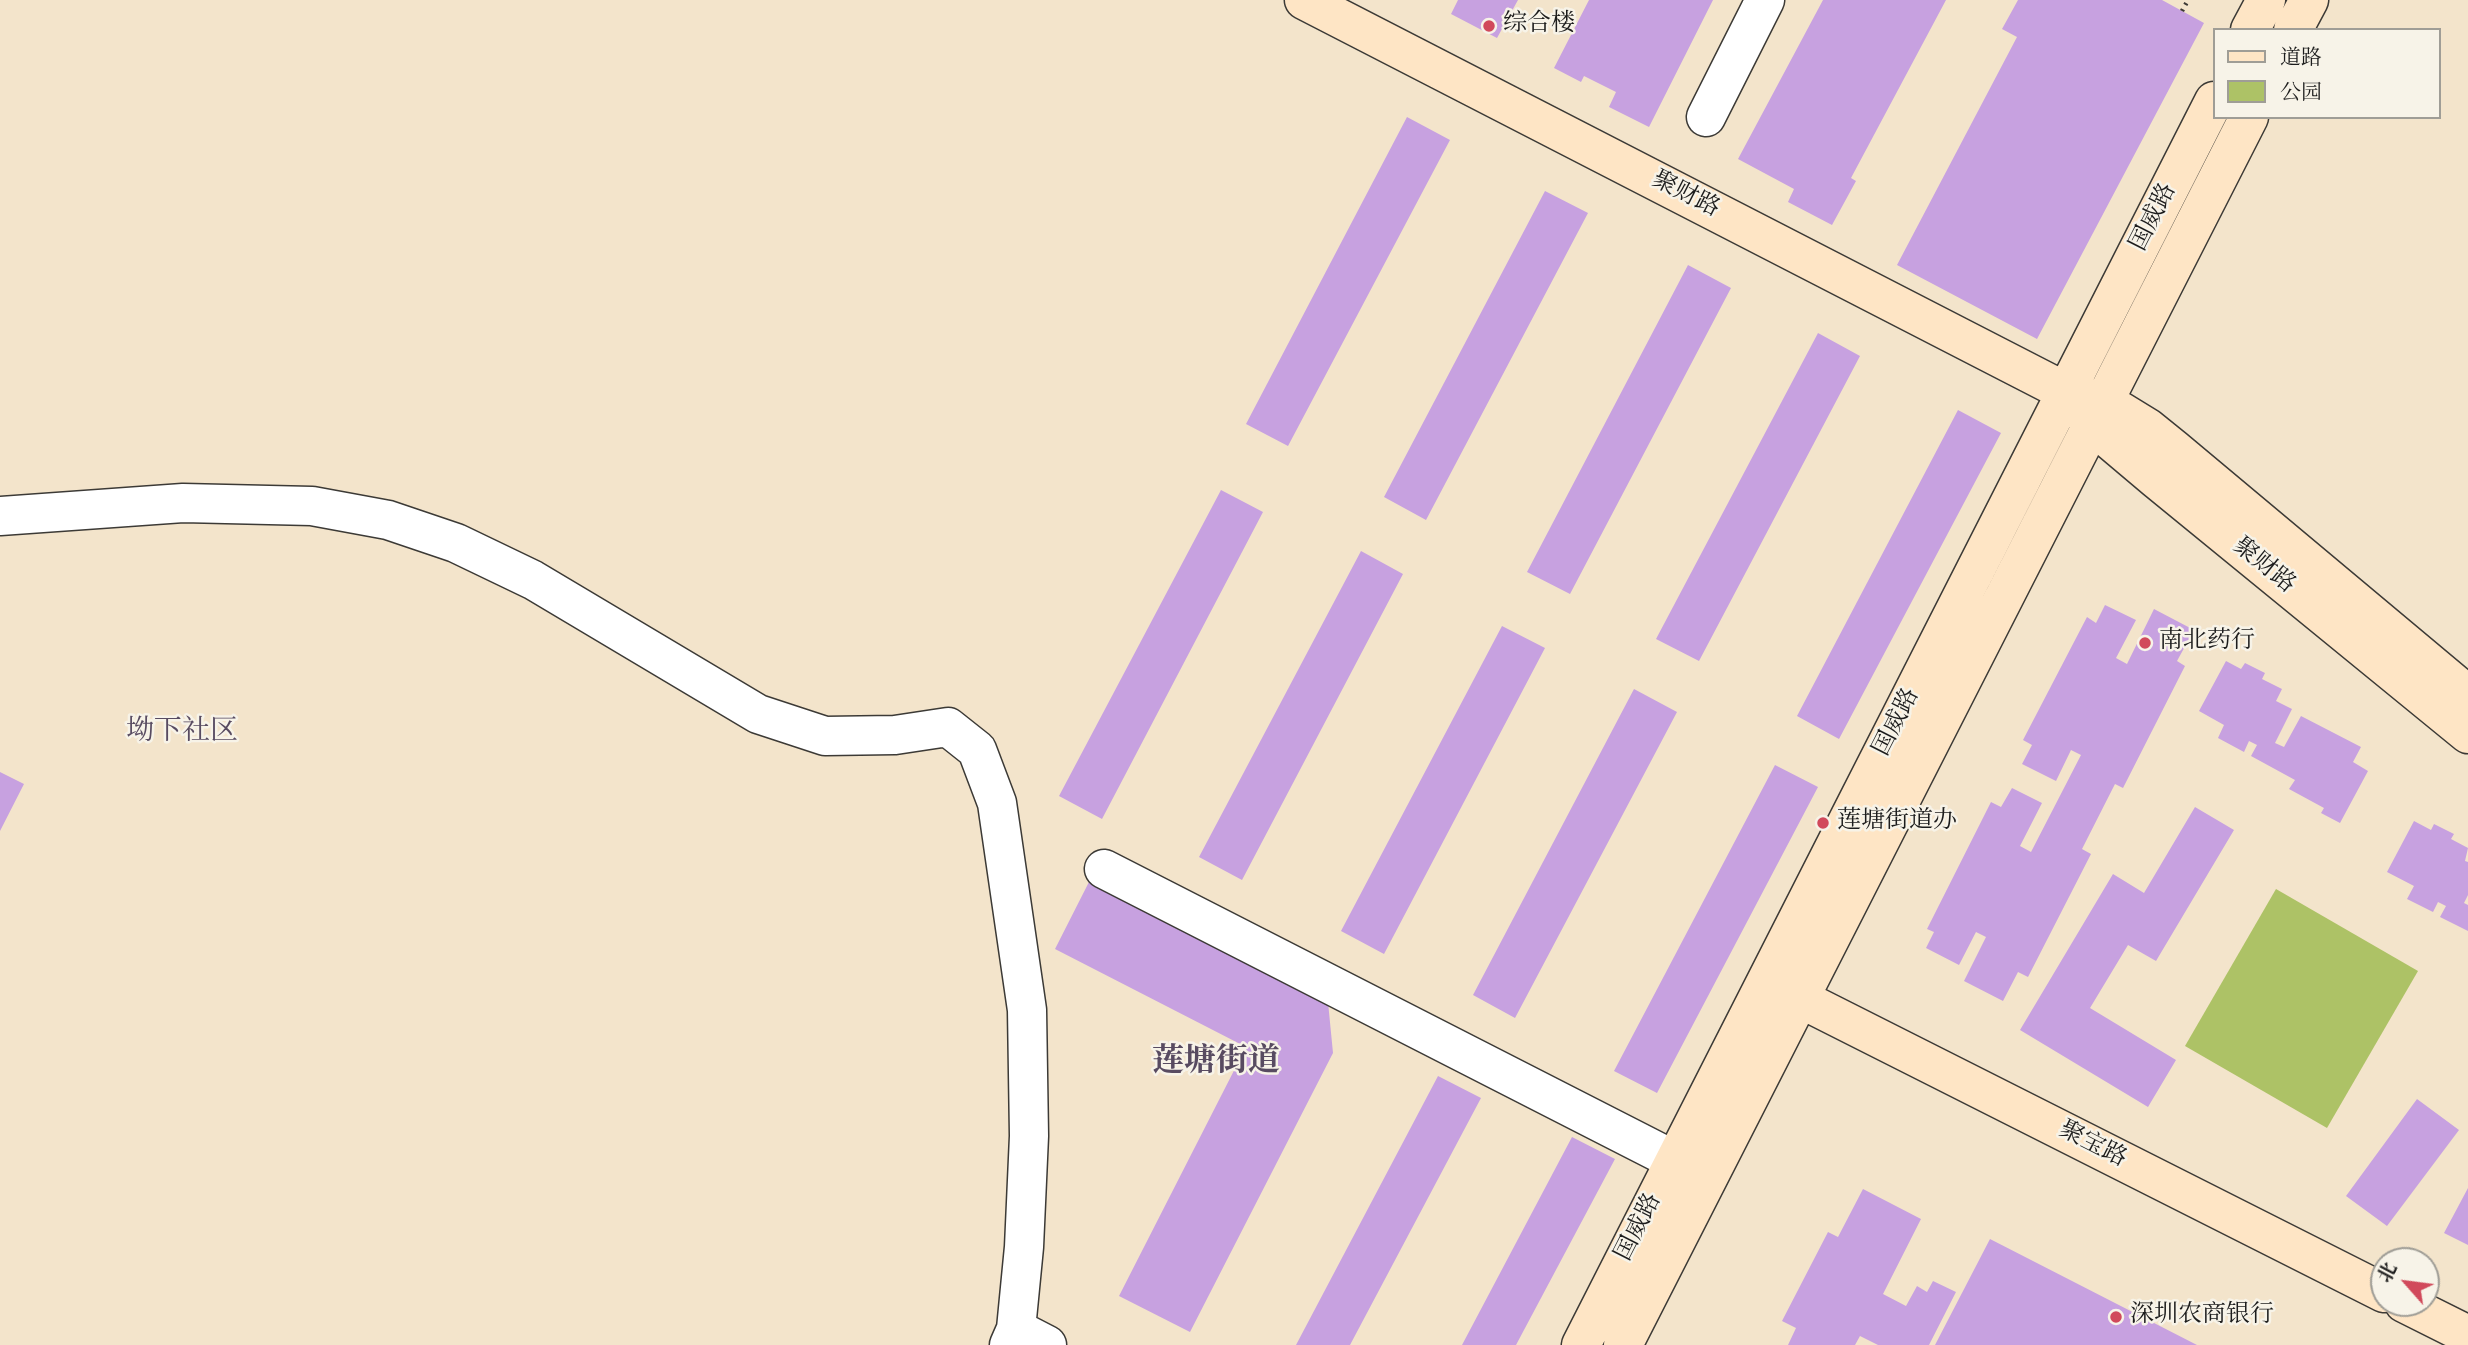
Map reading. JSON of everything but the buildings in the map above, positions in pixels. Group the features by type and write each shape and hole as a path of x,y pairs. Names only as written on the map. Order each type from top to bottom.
{"street":[{"name":"聚财路","path":"1304,0 2066,392 2098,413 2166,488 2468,734"},
{"path":"1706,117 1765,0"},
{"path":"2251,28 2266,0"},
{"path":"2295,28 2309,0"},
{"name":"国威路","path":"1581,1345 2212,105"},
{"name":"国威路","path":"1623,1345 2248,119"},
{"name":"聚财路","path":"2098,413 2148,428 2468,695"},
{"path":"0,516 183,503 312,506 388,520 456,543 533,580 758,714 825,736 895,735 948,727 977,750 997,803 1027,1010 1029,1136 1024,1247 1024,1340"},
{"path":"1104,869 1708,1178"},
{"name":"聚宝路","path":"1799,999 2370,1286"},
{"path":"2432,1317 2468,1335"}],"path":[{"path":"2182,11 2188,0"}],"green space":[{"path":"2276,889 2418,971 2327,1128 2185,1046"}],"place":[{"name":"综合楼","path":"1489,26"},
{"name":"南北药行","path":"2145,643"},
{"name":"莲塘街道办","path":"1823,823"},
{"name":"深圳农商银行","path":"2116,1317"}],"district":[{"name":"坳下社区","path":"182,734"},
{"name":"莲塘街道","path":"1216,1064"}]}
